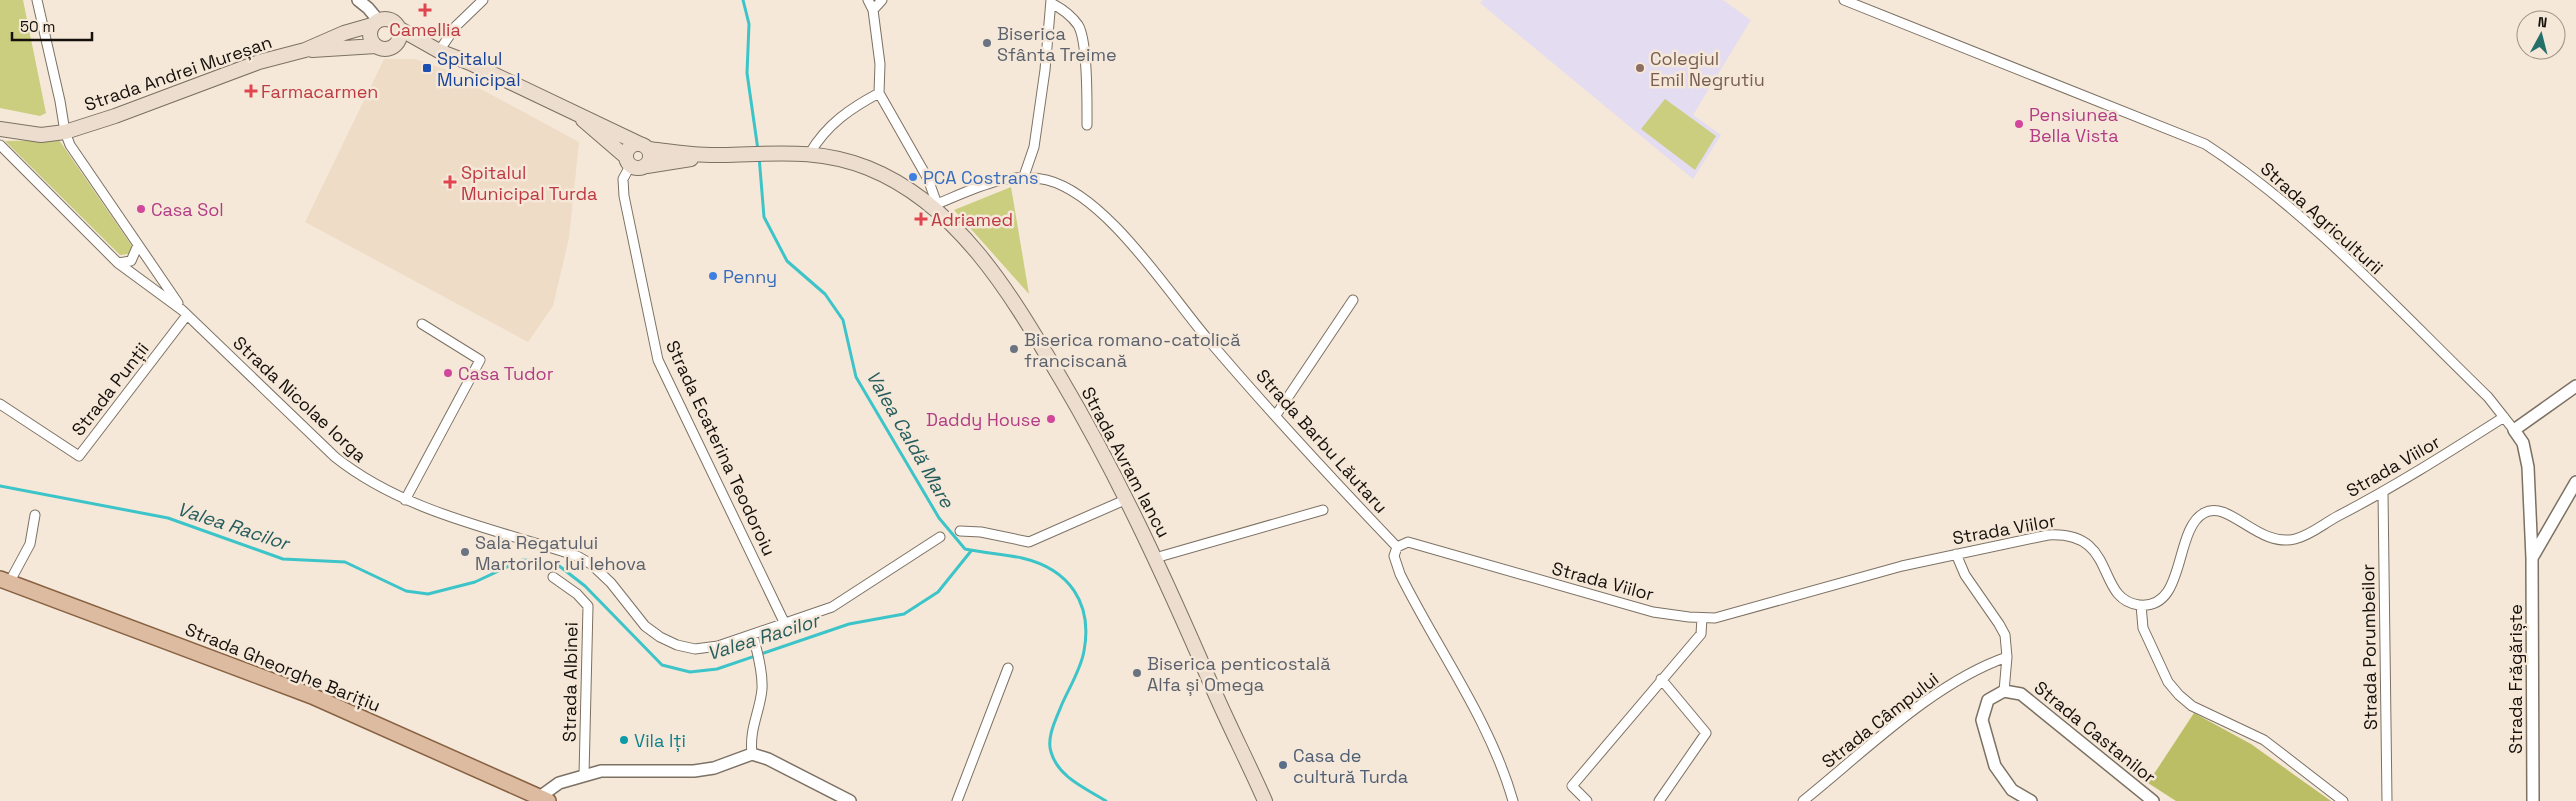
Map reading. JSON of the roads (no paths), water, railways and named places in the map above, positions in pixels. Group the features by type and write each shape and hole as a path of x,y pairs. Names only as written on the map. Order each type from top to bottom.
{"main road":[{"path":"400,30 400,37 396,44 386,49 376,46 370,33 375,23 387,18 395,22 400,30 442,52 581,118 602,125 645,147 651,158 647,166"},
{"name":"Strada Andrei Mureșan","path":"0,129 41,134 64,132 115,116 259,62 305,50 344,33 375,23"},
{"path":"396,44 442,52"},
{"name":"Strada Andrei Mureșan","path":"305,50 376,46"},
{"path":"581,118 587,126 618,149 628,162 638,169 721,155"},
{"path":"628,162 632,146 686,154 721,155"},
{"name":"Strada Avram Iancu","path":"721,155 810,152 843,160 885,176 935,205 987,266 1022,312 1099,443 1128,499 1265,801"},
{"name":"Strada Gheorghe Barițiu","path":"5,581 312,696 544,799"}],"street":[{"path":"37,0 60,101 64,132"},
{"path":"358,0 368,8 375,23"},
{"path":"442,52 456,26 482,0"},
{"path":"868,0 873,10 880,64 879,93 928,179 935,205"},
{"path":"873,10 882,0"},
{"name":"Strada Agriculturii","path":"1844,0 2205,144 2246,170 2288,204 2488,397 2514,430"},
{"path":"1024,176 1034,147 1051,1 1064,9 1079,26 1087,79 1087,125"},
{"path":"810,152 818,140 844,113 879,93"},
{"name":"Strada Nicolae Iorga","path":"64,132 70,145 185,312"},
{"name":"Strada Nicolae Iorga","path":"0,145 118,263 185,312 335,457 382,489 405,500 577,556 591,564 611,583 645,626 660,637 678,646 695,649 718,646 832,607 940,537"},
{"name":"Strada Ecaterina Teodoroiu","path":"628,162 623,179 624,196 654,351 785,624"},
{"name":"Strada Barbu Lăutaru","path":"935,205 1000,179 1024,176 1049,180 1067,188 1084,199 1132,244 1206,338 1330,476 1397,547"},
{"path":"118,263 131,261 138,245"},
{"path":"1276,415 1353,300"},
{"name":"Strada Punții","path":"0,404 79,456 185,312"},
{"path":"405,500 480,360 422,324"},
{"path":"2514,430 2576,386"},
{"name":"Strada Viilor","path":"1397,547 1408,542 1653,612 1702,618 1736,614 1902,566 1956,554 2048,535 2074,536 2086,542 2118,593 2127,602 2141,605 2155,603 2168,592 2176,577 2194,525 2204,513 2215,510 2236,518 2265,537 2281,540 2294,539 2312,532 2383,493 2504,417"},
{"name":"Strada Frăgăriște","path":"2514,430 2523,443 2528,467 2532,558 2533,801"},
{"path":"2532,558 2576,482"},
{"name":"Strada Porumbeilor","path":"2383,493 2387,801"},
{"path":"960,531 981,532 1029,542 1128,499"},
{"path":"1155,558 1323,510"},
{"path":"5,581 30,544 35,515"},
{"path":"1397,547 1394,556 1400,574 1505,772 1513,801"},
{"path":"1956,554 1965,575 1999,624 2005,636 2008,657 2004,691 1988,700 1982,720 1995,766 2002,779 2012,790 2031,801"},
{"name":"Strada Albinei","path":"553,577 577,594 588,606 584,775"},
{"path":"2141,605 2143,628 2168,682 2179,695 2192,706 2264,740 2343,801"},
{"path":"1587,801 1572,786 1701,634 1702,618"},
{"path":"752,754 750,736 762,689 761,673 753,634"},
{"name":"Strada Câmpului","path":"1803,801 1922,704 1982,665 2008,657"},
{"path":"957,801 1008,668"},
{"path":"1659,801 1706,733 1661,679"},
{"name":"Strada Castanilor","path":"2004,691 2021,694 2153,801"},
{"path":"544,799 559,783 601,771 694,771 714,768 752,754 768,759 849,801"}],"waterway":[{"name":"Valea Caldă Mare","path":"743,0 749,24 747,73 758,150"},
{"name":"Valea Caldă Mare","path":"759,156 764,217 787,261 825,294 843,320 856,377 939,518 965,549 1022,558 1053,570 1065,580 1081,603 1085,618 1084,651 1078,671 1055,721 1050,746 1055,761 1066,775 1106,801"},
{"name":"Valea Racilor","path":"0,486 168,518 283,559 345,562 406,591 428,594 475,582 522,560 541,561 558,565 585,586 662,665 690,672 717,669 849,624 904,614 938,592 971,551"}],"place":[{"name":"Camellia","path":"425,10"},
{"name":"Biserica Sfânta Treime","path":"987,43"},
{"name":"Spitalul Municipal","path":"427,68"},
{"name":"Colegiul Emil Negrutiu","path":"1640,68"},
{"name":"Farmacarmen","path":"251,91"},
{"name":"Pensiunea Bella Vista","path":"2019,124"},
{"name":"PCA Costrans","path":"913,177"},
{"name":"Spitalul Municipal Turda","path":"450,182"},
{"name":"Casa Sol","path":"141,209"},
{"name":"Adriamed","path":"921,219"},
{"name":"Penny","path":"713,276"},
{"name":"Biserica romano-catolică franciscană","path":"1014,349"},
{"name":"Casa Tudor","path":"448,373"},
{"name":"Daddy House","path":"1051,419"},
{"name":"Sala Regatului Martorilor lui Iehova","path":"465,552"},
{"name":"Biserica penticostală Alfa și Omega","path":"1137,673"},
{"name":"Vila Iți","path":"624,740"},
{"name":"Casa de cultură Turda","path":"1283,765"}]}
